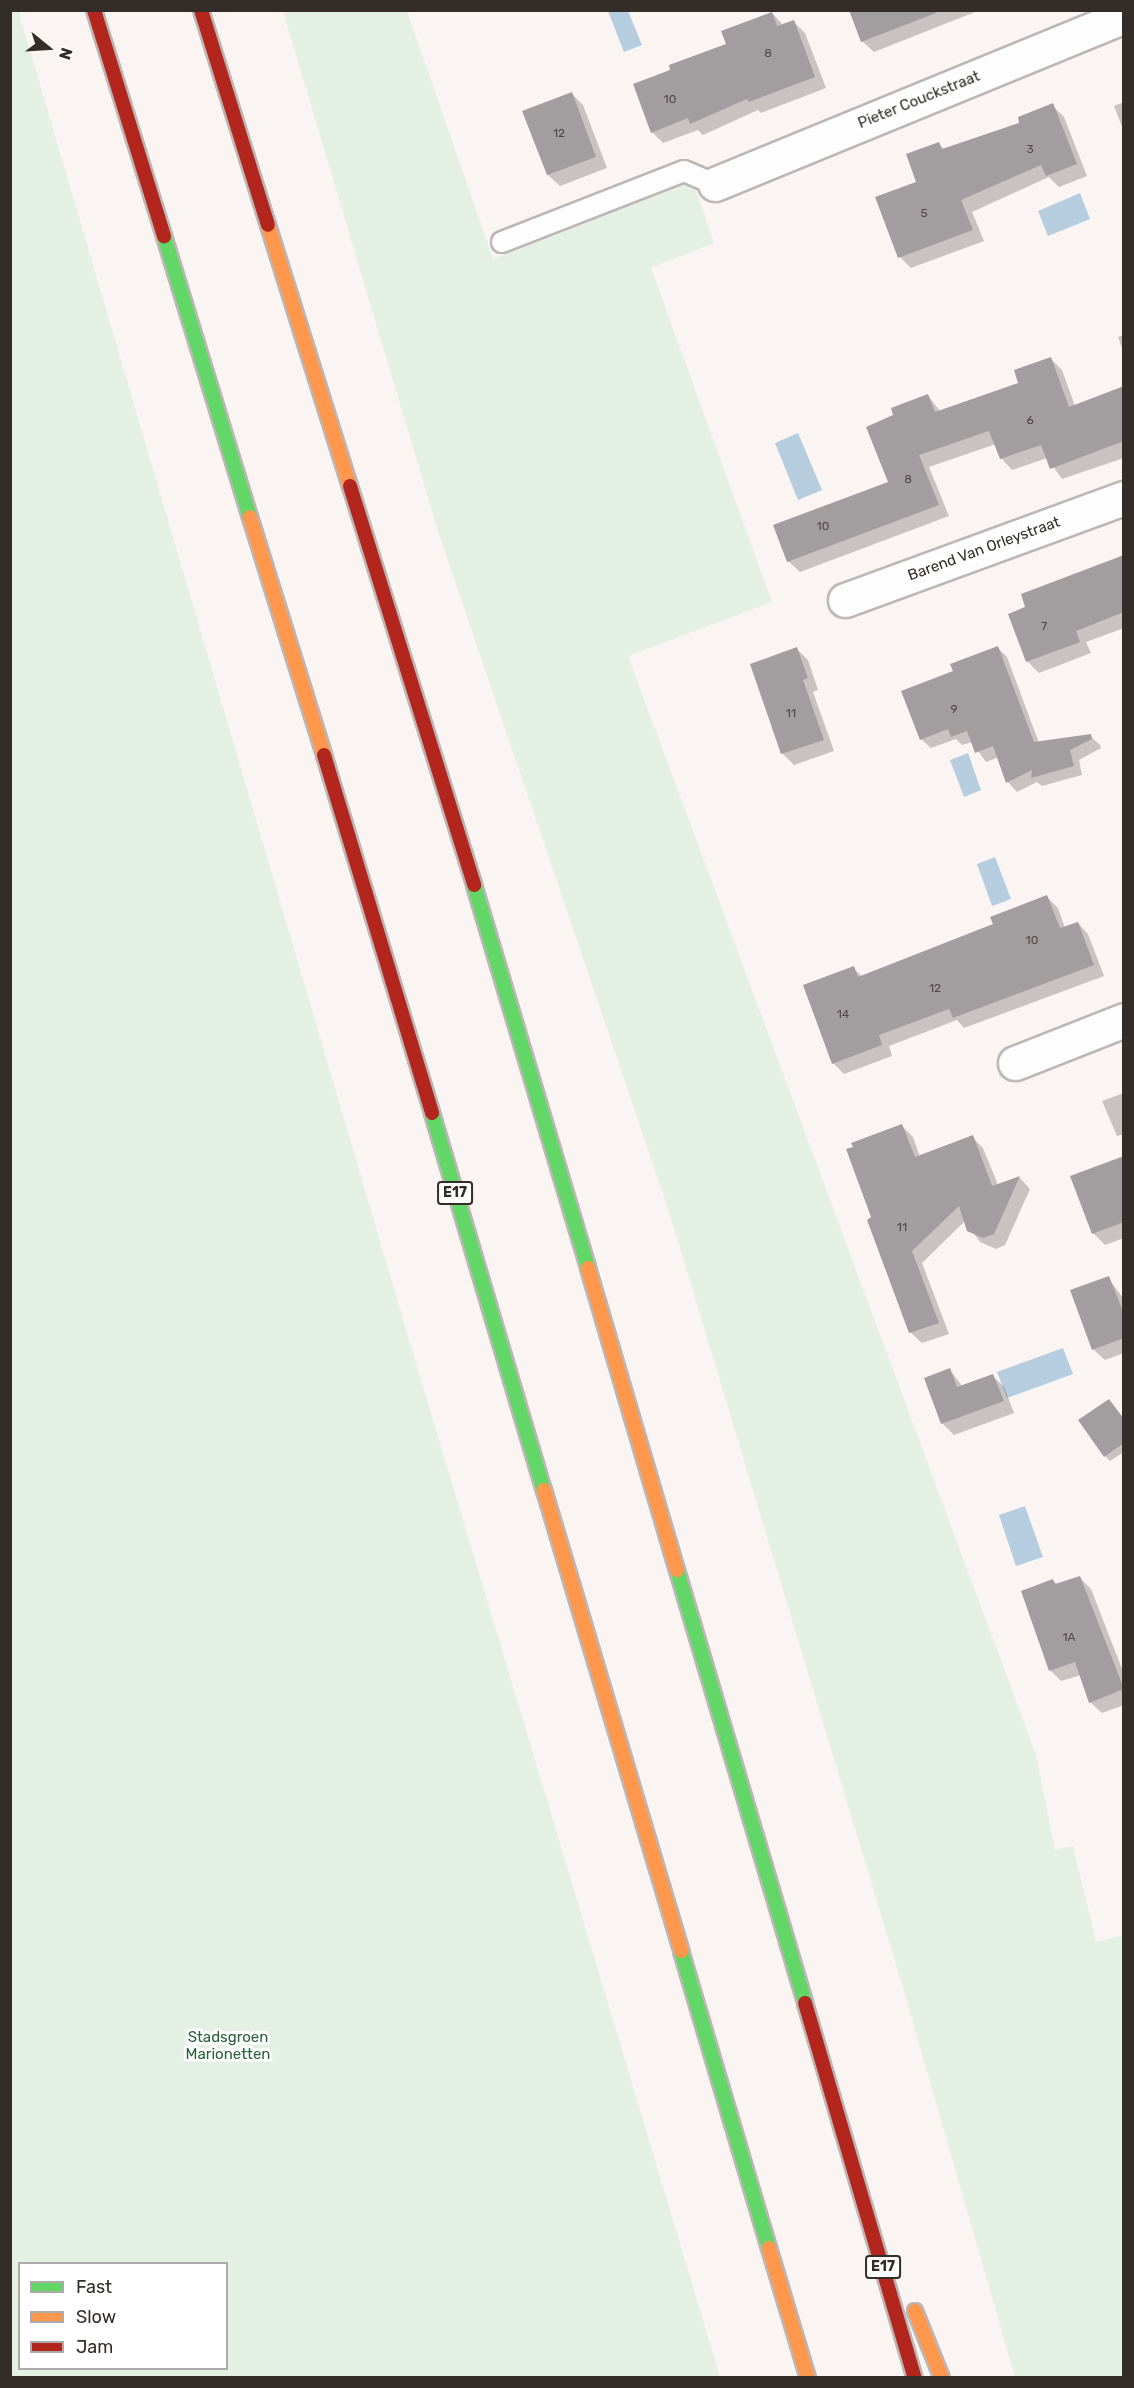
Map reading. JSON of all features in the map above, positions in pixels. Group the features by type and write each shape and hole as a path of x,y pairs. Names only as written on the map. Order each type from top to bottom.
{"highway":[{"name":"E17","path":"94,10 385,956 808,2378"},
{"name":"E17","path":"201,10 499,964 852,2157 915,2378"},
{"path":"852,2157 901,2278"},
{"path":"910,2300 942,2378"}],"street":[{"name":"Pieter Couckstraat","path":"716,184 1124,16"},
{"name":"Barend Van Orleystraat","path":"845,600 1124,498"},
{"path":"1015,1063 1124,1020"}],"lane":[{"path":"502,242 684,171 716,184"}],"green space":[{"name":"Stadsgroen Marionetten","path":"18,10 404,1323 720,2377 11,2377 10,11"},
{"path":"283,11 407,11 493,259 693,181 714,243 651,268 772,602 628,656 1036,1755 1055,1850 1073,1846 1096,1942 1123,1935 1123,2377 1015,2377 904,1991 668,1208 438,531"}],"water":[{"path":"608,11 628,11 642,45 624,52"},
{"path":"1080,193 1090,219 1048,236 1038,211"},
{"path":"798,433 822,490 798,500 775,443"},
{"path":"968,753 981,790 964,797 950,760"},
{"path":"995,857 1011,899 992,906 977,864"},
{"path":"1063,1348 1073,1374 1007,1398 997,1372"},
{"path":"1025,1506 1043,1557 1016,1566 999,1515"}],"building":[{"path":"849,10 936,10 936,13 861,42"},
{"path":"772,12 777,26 794,20 815,77 749,102 747,99 690,124 688,118 651,133 633,84 670,70 669,65 726,44 721,31"},
{"path":"572,92 596,157 547,175 522,111"},
{"path":"1053,103 1077,164 1046,176 1041,165 961,200 973,230 898,258 875,197 916,182 906,154 939,142 942,149 1019,123 1018,117"},
{"path":"1051,357 1069,407 1124,386 1124,441 1050,469 1041,445 1000,459 989,431 919,455 939,505 787,562 773,525 888,482 866,427 893,415 891,408 928,394 935,412 1018,383 1014,370"},
{"path":"1124,555 1124,612 1076,631 1080,642 1026,662 1008,614 1025,607 1021,594"},
{"path":"998,646 1034,742 1091,734 1092,739 1070,750 1074,766 1031,778 1032,770 1006,783 993,746 975,753 967,731 951,737 948,729 920,740 901,691 953,671 950,664"},
{"path":"797,647 808,678 803,680 824,740 781,754 750,664"},
{"path":"1047,895 1060,928 1078,922 1094,965 953,1018 949,1009 879,1035 882,1045 832,1064 803,985 854,966 858,977 993,924 990,917"},
{"path":"902,1124 915,1157 973,1135 992,1186 1020,1176 994,1234 983,1238 967,1231 959,1206 912,1251 939,1323 909,1333 867,1220 871,1217 846,1149 853,1147 851,1143"},
{"path":"1124,1156 1124,1222 1092,1234 1070,1176"},
{"path":"1109,1276 1124,1314 1124,1338 1092,1350 1070,1290"},
{"path":"950,1368 957,1387 993,1374 1004,1401 941,1424 924,1378"},
{"path":"1109,1399 1124,1419 1124,1443 1104,1457 1078,1420"},
{"path":"1080,1576 1124,1689 1089,1703 1075,1662 1049,1671 1021,1591 1053,1579 1055,1584"}],"traffic: fast":[{"path":"164,236 250,517"},
{"path":"474,885 588,1268"},
{"path":"432,1113 544,1490"},
{"path":"677,1570 805,2003"},
{"path":"681,1951 769,2248"}],"traffic: slow":[{"path":"268,225 350,486"},
{"path":"250,517 324,755"},
{"path":"588,1268 677,1570"},
{"path":"544,1490 681,1951"},
{"path":"769,2248 808,2378"},
{"path":"915,2311 942,2378"}],"traffic: jam":[{"path":"94,10 164,236"},
{"path":"201,10 268,225"},
{"path":"350,486 474,885"},
{"path":"324,755 432,1113"},
{"path":"805,2003 915,2378"}]}
